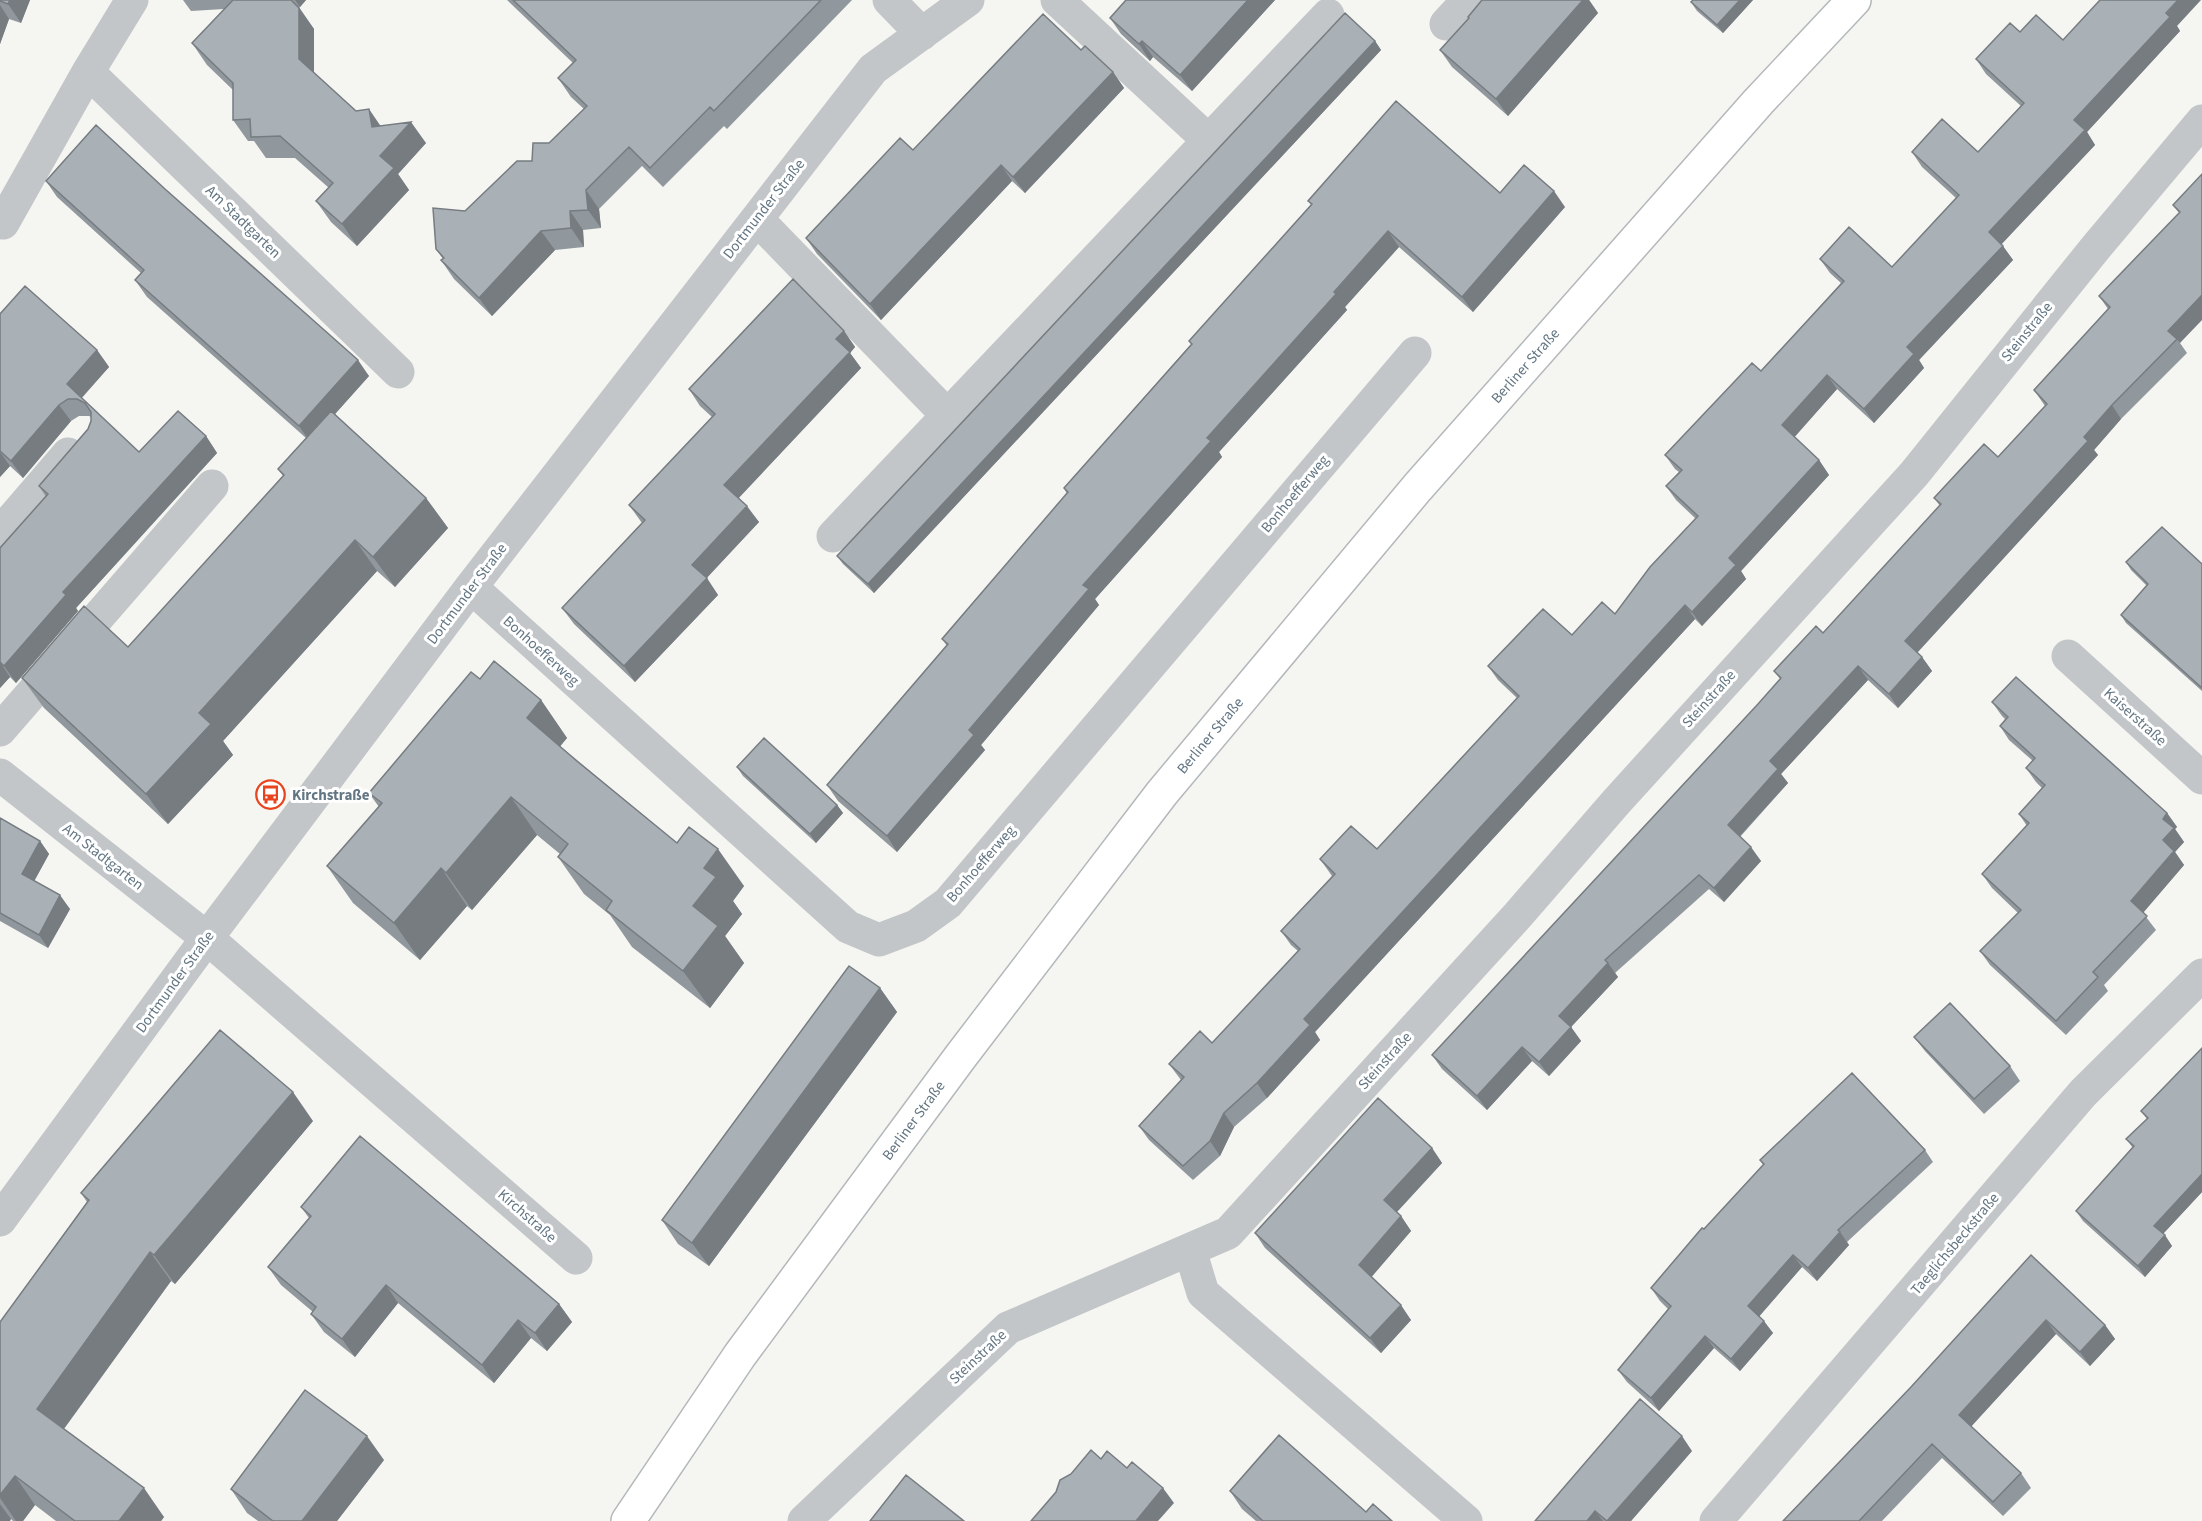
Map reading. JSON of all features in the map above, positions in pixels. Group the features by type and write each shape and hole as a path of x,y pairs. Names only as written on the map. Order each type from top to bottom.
{"main road":[{"name":"Berliner Straße","path":"628,1521 740,1355 961,1056 1162,793 1417,488 1751,110 1854,0"}],"street":[{"path":"3,223 88,72 132,0"},
{"path":"889,0 922,34"},
{"name":"Dortmunder Straße","path":"0,1220 207,938 471,588 873,69 968,0"},
{"path":"1057,0 1208,140"},
{"path":"1446,24 1468,0"},
{"path":"832,536 1328,15"},
{"name":"Am Stadtgarten","path":"88,72 398,372"},
{"name":"Steinstraße","path":"804,1521 1008,1328 1228,1233 1518,915 1617,801 1914,474 2097,246 2202,121"},
{"path":"757,219 947,415"},
{"name":"Bonhoefferweg","path":"471,588 848,927 879,940 916,926 948,903 1415,353"},
{"path":"0,533 85,434"},
{"path":"0,730 212,486"},
{"name":"Kaiserstraße","path":"2068,656 2202,778"},
{"name":"Am Stadtgarten","path":"0,775 207,938"},
{"name":"Kirchstraße","path":"207,938 576,1258"},
{"name":"Taeglichsbeckstraße","path":"1716,1521 2084,1093 2202,975"},
{"path":"1190,1250 1203,1293 1466,1521"}],"building":[{"path":"0,0 10,0 8,4"},
{"path":"233,0 291,0 299,8 299,59 356,111 369,109 372,127 411,122 380,156 394,168 342,224 316,201 333,183 280,136 251,137 250,119 233,120 233,83 192,43"},
{"path":"513,0 821,0 714,111 710,107 650,168 629,147 586,190 588,210 570,211 571,228 541,231 479,298 441,260 444,258 436,249 433,208 465,211 517,161 532,161 533,143 549,143 587,106 558,78 576,60"},
{"path":"1126,0 1248,0 1180,75 1142,41 1139,44 1110,18"},
{"path":"1482,0 1583,0 1496,99 1440,50"},
{"path":"1693,0 1740,0 1717,25 1691,2"},
{"path":"2100,0 2178,0 2166,13 2170,17 2074,120 2085,130 1989,232 2003,246 1907,347 1914,354 1864,409 1827,375 1782,425 1819,460 1729,558 1736,565 1692,612 1685,605 1304,1019 1310,1025 1257,1083 1224,1113 1210,1141 1183,1166 1139,1126 1184,1077 1169,1064 1200,1031 1212,1043 1300,949 1281,931 1335,874 1320,859 1351,826 1377,849 1519,696 1488,666 1543,609 1572,635 1602,602 1615,614 1650,567 1698,516 1666,486 1682,470 1665,455 1752,363 1761,371 1844,281 1820,259 1849,227 1892,267 1959,195 1912,152 1942,119 1978,152 2024,103 1976,59 2010,23 2020,32 2036,15 2063,40"},
{"path":"1345,13 1375,41 868,584 837,556"},
{"path":"1043,14 1081,50 1085,46 1113,72 1013,177 1001,165 870,304 806,238 900,138 913,150"},
{"path":"1396,101 1500,193 1524,165 1554,191 1462,297 1388,231 1334,292 1336,294 1207,438 1211,441 1083,585 1089,589 969,730 974,735 887,836 827,785 948,644 942,639 1068,492 1064,488 1192,344 1189,341 1312,204 1308,201"},
{"path":"96,125 358,360 299,426 135,280 144,270 46,181"},
{"path":"2202,174 2202,295 2168,331 2177,339 2112,405 2084,437 2088,441 1905,641 1922,657 1889,694 1858,666 1770,761 1778,769 1728,825 1751,847 1714,888 1699,875 1605,960 1608,963 1559,1016 1571,1027 1539,1062 1522,1047 1477,1096 1432,1055 1758,704 1781,678 1774,671 1816,626 1823,633 1941,504 1934,498 1984,444 1998,457 2047,404 2034,390 2110,307 2099,296 2180,212 2173,205"},
{"path":"793,279 844,331 836,339 850,352 724,485 747,506 692,565 707,578 624,666 562,608 645,520 629,505 715,414 689,389"},
{"path":"25,286 97,350 67,384 139,452 178,411 206,436 63,592 66,595 4,666 0,662 0,548 48,494 39,486 88,429 91,421 91,412 85,403 77,399 68,399 59,405 11,461 0,451 0,314"},
{"path":"331,411 426,498 373,557 355,540 199,713 211,724 146,794 22,678 84,606 128,647 284,475 278,469"},
{"path":"2162,527 2202,564 2202,688 2121,615 2148,584 2126,562"},
{"path":"494,661 541,700 527,718 578,762 677,843 689,827 718,849 704,868 716,877 693,906 718,926 683,971 606,910 612,901 558,857 568,844 511,797 446,873 441,868 394,923 327,866 382,803 369,793 471,672 480,679"},
{"path":"2016,677 2167,813 2163,819 2174,828 2163,840 2174,851 2131,901 2147,916 2093,972 2098,977 2056,1021 1980,951 2021,910 1982,874 2029,823 2019,814 2045,785 2026,768 2035,758 2000,726 2008,717 1992,702"},
{"path":"764,738 837,805 810,834 737,767"},
{"path":"0,818 40,841 22,874 60,895 39,935 0,913"},
{"path":"849,966 880,988 692,1243 662,1220"},
{"path":"1950,1003 2010,1066 1974,1099 1914,1037"},
{"path":"220,1030 293,1092 154,1255 150,1252 37,1409 144,1488 119,1521 75,1521 15,1476 0,1495 0,1322 89,1200 81,1193"},
{"path":"2202,1048 2202,1174 2154,1226 2165,1235 2138,1266 2076,1211 2134,1146 2126,1139 2148,1118 2141,1111"},
{"path":"1852,1073 1925,1150 1838,1230 1840,1232 1808,1268 1793,1255 1748,1306 1764,1321 1731,1359 1705,1336 1651,1398 1618,1370 1671,1306 1651,1288 1702,1228 1704,1229 1764,1164 1760,1160"},
{"path":"1378,1098 1432,1148 1384,1200 1401,1216 1359,1265 1401,1305 1370,1338 1255,1233"},
{"path":"360,1136 559,1304 535,1333 518,1320 482,1365 386,1285 342,1339 311,1314 316,1307 268,1267 311,1216 301,1207"},
{"path":"2031,1255 2105,1325 2080,1352 2046,1320 1959,1415 2021,1473 1993,1502 1932,1444 1859,1521 1783,1521 1911,1387"},
{"path":"305,1390 367,1436 302,1521 273,1521 231,1489"},
{"path":"1640,1399 1682,1436 1607,1521 1595,1511 1587,1521 1535,1521"},
{"path":"1279,1435 1366,1512 1373,1504 1392,1521 1263,1521 1230,1491"},
{"path":"1091,1450 1101,1459 1107,1451 1127,1468 1132,1462 1163,1488 1136,1521 1031,1521 1056,1492 1060,1480 1071,1474"},
{"path":"906,1475 964,1521 870,1521"}],"place":[{"name":"Kirchstraße","path":"271,795"}]}
